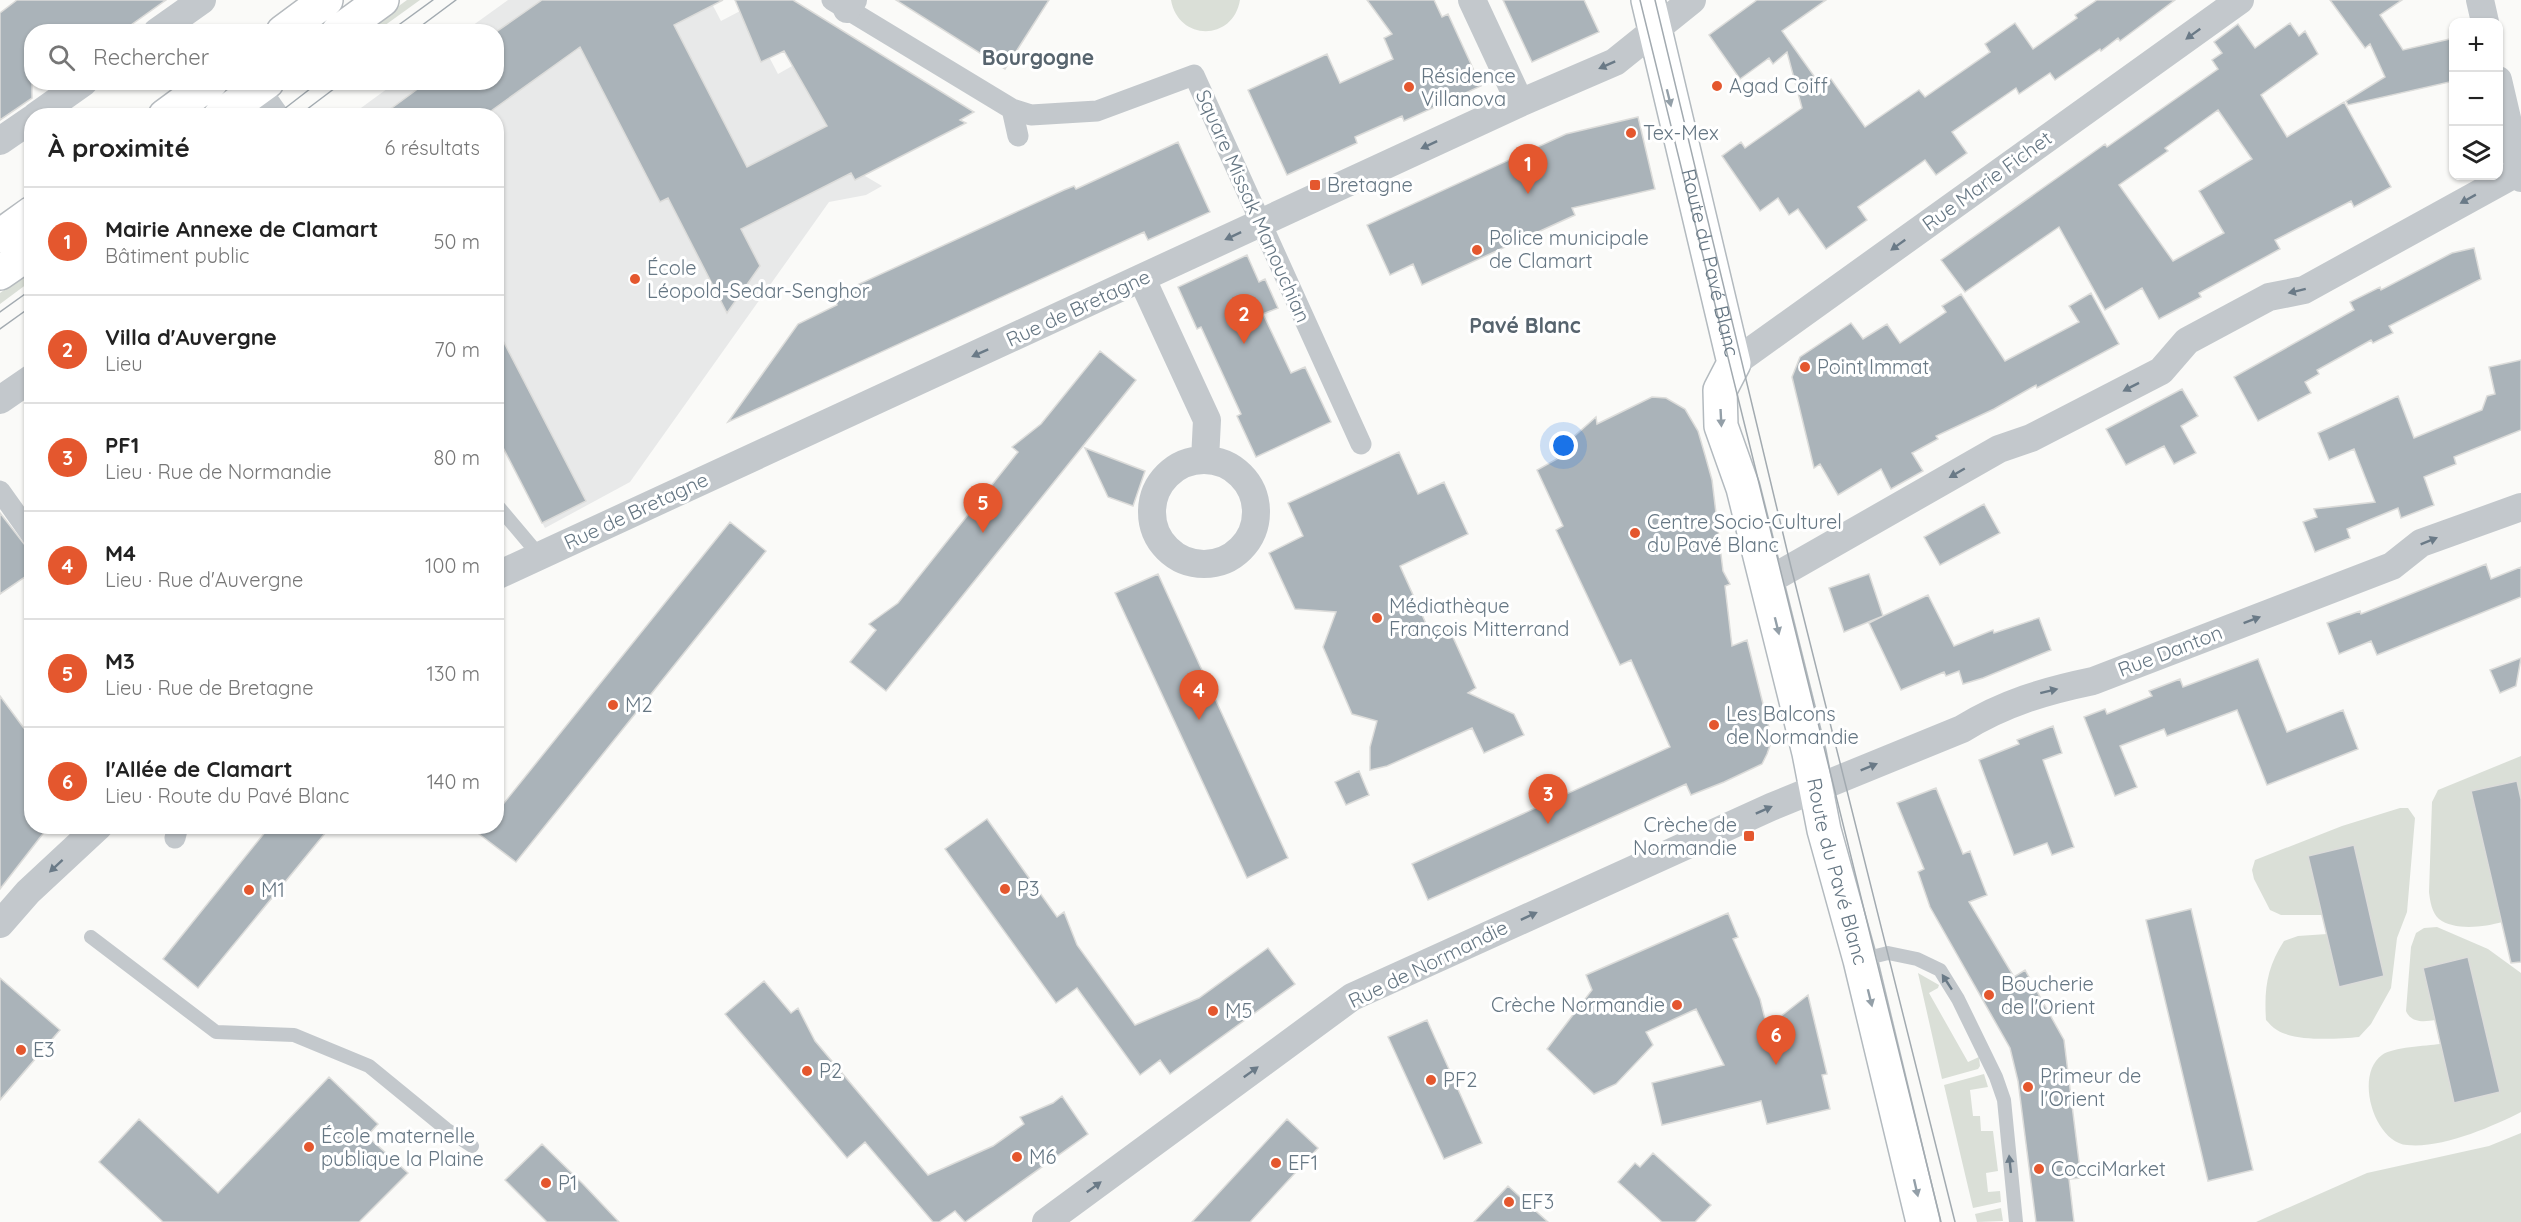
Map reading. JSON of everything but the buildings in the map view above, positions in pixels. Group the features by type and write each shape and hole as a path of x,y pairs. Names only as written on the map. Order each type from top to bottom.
{"main road":[{"path":"294,24 326,0"},
{"path":"349,24 382,0"},
{"name":"Route du Pavé Blanc","path":"1651,15 1734,363 1720,390 1721,426 1743,488 1809,753 1824,830 1860,960 1923,1222"},
{"path":"176,108 200,90"},
{"path":"235,108 262,93"},
{"path":"0,236 24,219"},
{"path":"0,273 24,256"}],"street":[{"path":"168,24 202,0"},
{"path":"1472,0 1520,103"},
{"name":"Rue de Bretagne","path":"504,572 1520,103 1615,62 1651,15 1692,0"},
{"name":"Rue Marie Fichet","path":"1734,363 2240,0"},
{"path":"2480,0 2484,18"},
{"path":"844,3 1012,109 1018,136"},
{"name":"Square Missak Manouchian","path":"1012,109 1031,115 1097,111 1194,75 1361,444"},
{"path":"47,108 73,90"},
{"path":"1766,582 2000,449 2031,438 2161,371 2187,341 2269,297 2304,290 2520,174 2503,98"},
{"path":"0,141 24,124"},
{"path":"1142,279 1207,420 1205,460"},
{"path":"0,400 24,384"},
{"path":"0,491 24,525"},
{"name":"Rue Danton","path":"1815,789 1962,729 1982,717 2042,692 2093,681 2392,566 2421,543 2521,507"},
{"name":"Rue de Normandie","path":"1046,1222 1352,997 1815,789"},
{"path":"0,924 28,892 90,834"}],"lane":[{"path":"504,513 539,555"},
{"path":"91,937 216,1032 294,1035 369,1066 446,1129 472,1146"},
{"path":"1860,960 1888,953 1917,959 1940,970 1959,999 1996,1077 2004,1100 2016,1222"}],"shaded area":[{"path":"407,0 420,0 387,24 374,24"},
{"name":"École Léopold-Sedar-Senghor","path":"508,0 710,0 721,21 744,9 778,74 801,61 860,173 882,186 866,195 829,202 630,482 545,528 504,448 504,108 361,108 385,90 504,90 504,24 475,24"},
{"path":"1171,0 1240,0 1235,14 1227,23 1217,29 1206,31 1194,29 1184,23 1176,13"},
{"path":"24,276 24,286 0,304 0,293"},
{"path":"2521,756 2521,799 2517,781 2471,791 2502,922 2470,927 2445,923 2435,914 2429,892 2432,802 2438,790"},
{"path":"2400,808 2408,808 2415,818 2407,912 2397,938 2391,988 2371,1024 2359,1037 2305,1038 2277,1030 2266,1020 2266,988 2270,969 2284,941 2298,936 2327,934 2339,987 2384,976 2354,845 2308,856 2322,915 2281,915 2270,910 2254,879 2252,870 2255,860 2342,826"},
{"path":"2437,927 2488,949 2521,973 2521,1112 2466,1136 2435,1144 2407,1145 2395,1141 2377,1120 2369,1091 2369,1077 2374,1064 2387,1052 2440,1044 2435,1020 2414,1020 2406,1011 2411,947 2416,933 2424,928"},
{"path":"1918,973 1939,985 1929,993 1968,1062 1979,1057 1978,1069 1942,1079"},
{"path":"1984,1074 1988,1087 1970,1090 1973,1116 1980,1116 1981,1131 1993,1131 1998,1171 1986,1173 1988,1192 2000,1191 2001,1202 1973,1208 1944,1085"},
{"path":"2521,1133 2521,1222 2256,1222 2367,1173 2489,1146"},
{"path":"2001,1208 2003,1221 1977,1222 1975,1214"}],"tram line":[{"path":"400,24 433,0"},
{"path":"424,24 456,0"},
{"path":"1640,0 1941,1222"},
{"path":"1655,0 1791,567 1955,1222"},
{"path":"285,108 309,90"},
{"path":"309,108 332,90"},
{"path":"0,312 24,295"},
{"path":"0,329 24,312"}],"place":[{"name":"Agad Coiff","path":"1717,86"},
{"name":"Résidence Villanova","path":"1409,87"},
{"name":"Tex-Mex","path":"1631,133"},
{"name":"Bretagne","path":"1315,185"},
{"name":"Mairie Annexe de Clamart","path":"1528,194"},
{"name":"Police municipale de Clamart","path":"1477,250"},
{"name":"École Léopold-Sedar-Senghor","path":"635,279"},
{"name":"Villa d'Auvergne","path":"1244,344"},
{"name":"Point Immat","path":"1805,367"},
{"name":"M3","path":"983,533"},
{"name":"Centre Socio-Culturel du Pavé Blanc","path":"1635,533"},
{"name":"Médiathèque François Mitterrand","path":"1377,618"},
{"name":"M2","path":"613,705"},
{"name":"M4","path":"1199,720"},
{"name":"Les Balcons de Normandie","path":"1714,725"},
{"name":"PF1","path":"1548,824"},
{"name":"Crèche de Normandie","path":"1749,836"},
{"name":"P3","path":"1005,889"},
{"name":"M1","path":"249,890"},
{"name":"Boucherie de l'Orient","path":"1989,995"},
{"name":"Crèche Normandie","path":"1677,1005"},
{"name":"M5","path":"1213,1011"},
{"name":"E3","path":"21,1050"},
{"name":"l'Allée de Clamart","path":"1776,1065"},
{"name":"P2","path":"807,1071"},
{"name":"PF2","path":"1431,1080"},
{"name":"Primeur de l'Orient","path":"2028,1087"},
{"name":"École maternelle publique la Plaine","path":"309,1147"},
{"name":"M6","path":"1017,1157"},
{"name":"EF1","path":"1276,1163"},
{"name":"CocciMarket","path":"2039,1169"},
{"name":"P1","path":"546,1183"},
{"name":"EF3","path":"1509,1202"}],"district":[{"name":"Bourgogne","path":"1038,58"},
{"name":"Pavé Blanc","path":"1525,326"}]}
